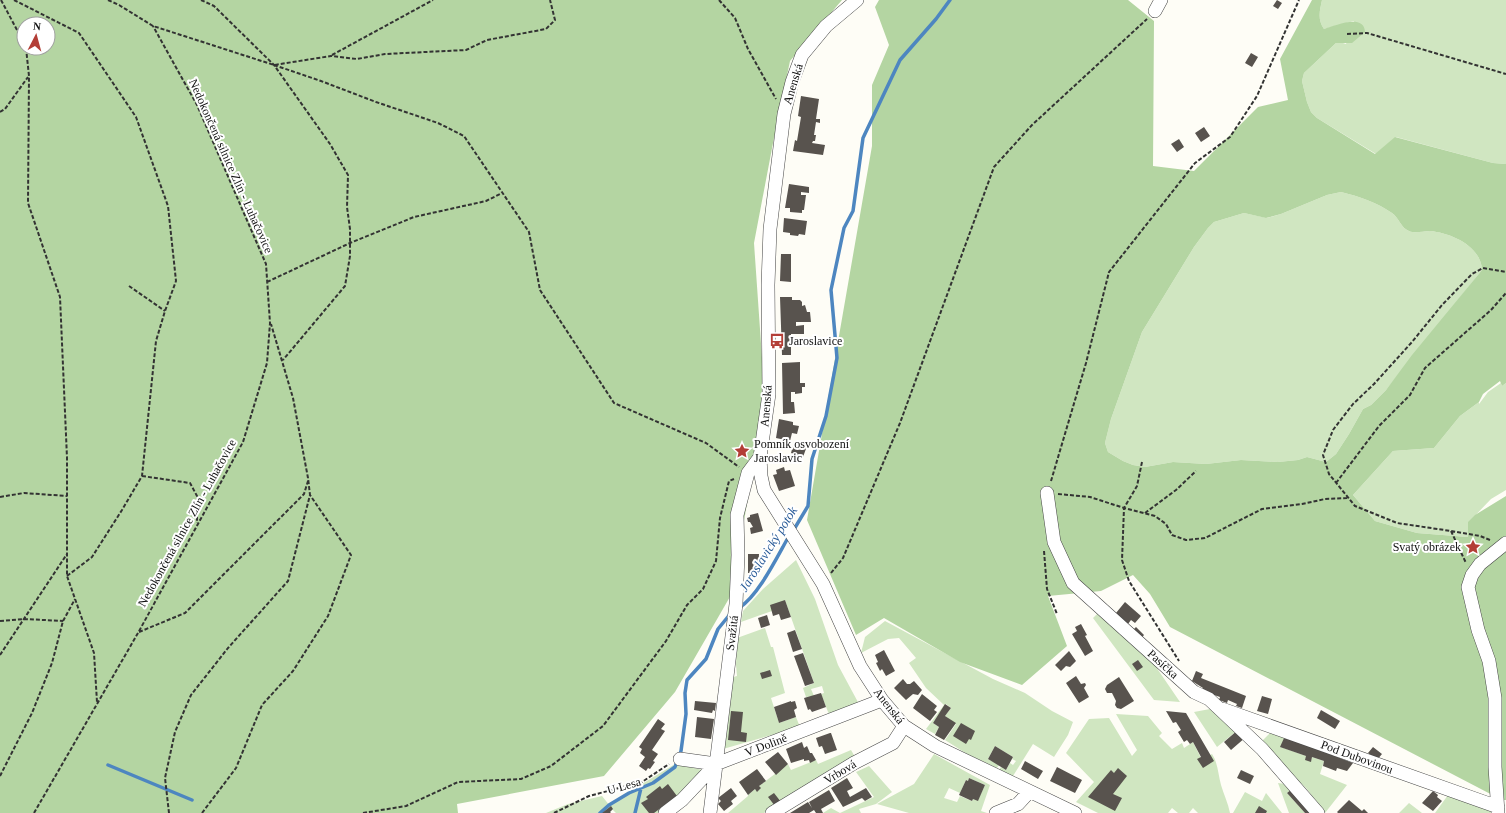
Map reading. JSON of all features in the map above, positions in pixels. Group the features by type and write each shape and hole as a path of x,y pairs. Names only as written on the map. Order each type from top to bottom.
{"street":[{"name":"Anenská","path":"857,0 826,26 802,55 792,82 784,114 770,229 768,285 769,394 760,457 761,476 764,490 823,584 860,666 882,700 904,726 935,746 1075,813"},
{"name":"Svažitá","path":"710,813 735,610 738,555 737,515 748,473 760,457"},
{"name":"Pasíčka","path":"1047,493 1054,542 1073,583 1194,692 1209,699 1262,749 1318,813"},
{"path":"1498,810 1495,767 1495,698 1489,661 1478,630 1468,587 1472,575 1480,564 1505,544"},
{"name":"V Dolině","path":"664,813 682,800 716,764 882,700"},
{"name":"Pod Dubovinou","path":"1217,707 1498,810"},
{"name":"Vrbová","path":"772,813 854,763 893,743 904,726"},
{"path":"680,759 716,764"},
{"path":"996,813 1018,804 1029,792"}],"path":[{"path":"1,0 16,28"},
{"path":"14,0 79,33 136,117 168,206 176,281 156,341 142,476 92,557 67,576"},
{"path":"108,0 153,26 321,81 438,123 464,136 528,232 540,290 614,403 706,443 748,473"},
{"path":"201,0 214,6 274,66 330,144 348,175 347,207 350,229 350,256 345,286 283,360"},
{"path":"331,56 433,0"},
{"path":"274,66 331,56 357,59 385,54 466,50 487,40 546,29 555,20 550,0"},
{"path":"719,0 735,18 748,50 784,114"},
{"path":"1299,0 1257,96 1230,137 1195,163 1109,272 1086,363 1047,493 1090,497 1155,516 1166,524 1172,535 1186,540 1205,538 1262,509 1302,504 1325,499 1347,498"},
{"path":"823,584 844,558 900,423 994,167 1032,125 1158,6"},
{"name":"Nedokončená silnice Zlín - Luhačovice","path":"34,813 138,633 243,442 267,363 270,323 266,264 197,105 153,26"},
{"path":"1347,34 1367,33 1506,74"},
{"path":"27,56 29,76 28,203 60,297 67,458 67,576 94,653 97,704"},
{"path":"0,112 5,109 29,76"},
{"path":"267,282 350,243 414,217 486,201 502,193"},
{"path":"1505,544 1480,536 1397,523 1355,506 1329,474 1323,455 1334,430 1353,404 1374,384 1412,342 1442,305 1472,274 1483,268 1506,272"},
{"path":"128,286 165,311"},
{"path":"1336,483 1379,426 1410,395 1425,368 1491,310 1506,292"},
{"path":"169,813 165,778 175,732 188,701 191,695 228,648 288,581 310,495 294,398 270,323"},
{"path":"1142,462 1137,486 1124,508 1122,560 1129,581 1181,665"},
{"path":"1145,513 1176,490 1196,471"},
{"path":"363,813 406,806 458,782 521,778 551,766 603,726 666,641 687,605 703,589 716,561 720,518 729,481 748,473"},
{"path":"142,476 190,483 197,496 197,524"},
{"path":"138,633 185,613 304,494 308,478"},
{"path":"0,497 24,493 67,496"},
{"path":"202,813 236,768 262,705 293,672 328,616 351,555 310,495"},
{"path":"1451,531 1472,575"},
{"path":"0,655 67,554"},
{"path":"0,776 32,713 52,663 63,621 75,599"},
{"path":"0,621 24,619 63,621"},
{"name":"U Lesa","path":"554,813 589,796 642,782 668,764 680,759"}],"green space":[{"path":"0,0 842,0 790,61 754,243 765,401 731,595 675,692 604,776 457,804 458,813 0,813"},
{"path":"879,0 1128,0 1154,21 1153,166 1194,171 1258,107 1288,100 1280,59 1312,0 1322,0 1320,22 1324,29 1348,22 1354,22 1360,23 1365,32 1352,43 1336,43 1304,73 1302,81 1307,102 1311,112 1317,118 1375,154 1395,137 1493,163 1506,164 1506,383 1502,386 1500,381 1483,394 1479,402 1460,416 1434,448 1393,451 1353,495 1375,521 1417,533 1468,537 1468,522 1475,515 1506,496 1506,800 1502,800 1170,627 1150,594 1133,575 1101,591 1048,596 1067,646 1022,685 960,662 884,618 856,635 807,520 872,146 872,85 889,45 875,7","holes":["1341,192 1368,200 1386,209 1394,215 1406,230 1414,232 1438,232 1464,242 1476,254 1482,270 1412,355 1386,390 1371,405 1363,409 1336,454 1326,462 1307,457 1298,460 1278,462 1241,460 1206,464 1173,462 1145,467 1133,465 1123,461 1108,452 1105,443 1111,419 1142,332 1194,247 1208,228 1214,222 1244,213 1266,218 1281,214 1327,195"]},
{"path":"1322,0 1506,0 1506,164 1493,163 1396,137 1376,154 1317,118 1311,112 1307,102 1302,81 1304,73 1336,43 1340,42 1346,44 1354,21 1324,29 1320,22"},
{"path":"1341,192 1368,200 1381,206 1394,215 1406,230 1414,232 1438,232 1464,242 1476,254 1482,270 1386,390 1371,405 1363,409 1336,454 1326,462 1307,457 1298,460 1278,462 1241,460 1206,464 1173,462 1145,467 1133,465 1123,461 1108,452 1105,443 1111,419 1142,332 1194,247 1208,228 1214,222 1244,213 1267,218 1281,214 1327,195"},
{"path":"1501,383 1502,386 1506,383 1506,490 1491,499 1469,522 1468,537 1417,533 1375,521 1353,495 1393,451 1434,448 1460,416 1479,402 1479,404 1488,392"},
{"path":"796,560 815,599 838,665 859,704 830,717 821,694 824,693 822,686 811,689 814,696 806,697 803,688 814,683 785,600 772,611 741,622 743,611 763,589"},
{"path":"1098,613 1154,664 1180,702 1154,700 1093,618"},
{"path":"885,621 993,679 1025,693 1052,711 1073,722 1068,735 1054,757 1033,744 1013,776 999,770 1001,767 1006,770 1010,763 1013,765 1016,761 1012,759 1013,757 995,746 988,759 999,765 997,768 967,754 945,740 956,724 945,716 951,708 946,704 933,723 939,727 935,734 926,729 944,705 926,688 909,663 916,658 899,638 888,639 861,653 865,637"},
{"path":"765,628 771,647 773,647 785,693 771,698 779,723 796,717 800,727 723,749 733,677 737,676 737,638"},
{"path":"1210,709 1239,729 1217,747 1194,712"},
{"path":"1116,714 1148,716 1162,733 1159,736 1172,749 1182,743 1184,748 1193,742 1202,760 1212,754 1217,765 1221,785 1230,813 1198,813 1193,808 1189,813 1178,813 1172,808 1168,813 1098,813 1076,802 1094,782 1066,753 1089,719 1109,718 1132,756 1137,750"},
{"path":"1271,732 1284,738 1281,747 1306,756 1311,761 1312,757 1324,761 1320,774 1347,785 1325,813 1306,788 1277,761 1261,742"},
{"path":"851,750 855,757 764,813 728,813 755,789 757,791 760,789 759,786 788,764 791,770 816,760 818,764"},
{"path":"934,754 990,785 981,811 987,813 909,813 877,804 914,784","holes":["969,778 985,785 978,800 973,799 972,801 960,796 957,802 944,798 949,788 960,793 966,780 968,781"]},
{"path":"675,764 703,770 662,813 616,813 610,807 602,813 546,813 568,804 602,796 610,806 622,796"},
{"path":"869,766 892,792 876,804 859,809 861,813 840,813 874,797 856,772"},
{"path":"1278,783 1285,784 1292,789 1287,793 1305,813 1289,813"},
{"path":"1245,792 1262,801 1266,793 1282,813 1233,813"},
{"path":"1448,795 1490,808 1491,813 1435,813"},
{"path":"1409,803 1422,813 1399,813"},
{"path":"831,808 840,813 823,813"}],"building":[{"path":"1277,0 1282,3 1278,9 1273,6"},
{"path":"1251,53 1258,57 1252,67 1245,63"},
{"path":"801,96 819,99 816,119 820,119 820,123 816,122 814,135 816,135 815,141 812,143 825,145 823,155 793,151 795,140 797,141 801,117 798,116"},
{"path":"1204,127 1210,136 1201,142 1195,133"},
{"path":"1179,139 1184,147 1177,152 1171,144"},
{"path":"789,184 809,187 809,193 801,192 801,195 806,195 804,210 802,210 802,213 790,212 790,208 785,208"},
{"path":"784,218 807,221 805,235 790,235 790,233 783,232"},
{"path":"781,254 791,254 791,282 780,281"},
{"path":"780,297 792,297 792,300 800,300 802,302 802,306 805,305 807,312 810,312 811,322 796,322 796,326 804,325 804,334 791,334 791,355 782,355"},
{"path":"800,362 800,383 805,383 805,387 802,387 802,393 795,394 795,392 791,392 791,402 794,402 795,413 783,414 782,363"},
{"path":"779,419 793,422 793,425 799,426 797,434 792,433 790,441 776,438"},
{"path":"794,442 807,446 803,457 791,453"},
{"path":"784,467 785,471 790,470 795,486 779,491 773,475 777,474 776,470"},
{"path":"758,513 763,531 751,534 750,528 753,527 750,522 748,522 747,518 750,517 750,515"},
{"path":"748,554 759,554 758,573 748,573"},
{"path":"785,600 791,617 781,620 779,614 773,616 770,605"},
{"path":"1125,602 1141,616 1135,623 1131,620 1128,624 1116,613"},
{"path":"767,615 770,625 761,628 758,618"},
{"path":"1081,624 1087,635 1085,636 1093,651 1085,656 1072,634 1077,631 1075,627"},
{"path":"1136,627 1144,635 1140,640 1131,632"},
{"path":"795,630 802,649 793,652 787,633"},
{"path":"884,650 895,671 886,676 882,669 880,671 876,663 878,662 875,655"},
{"path":"1069,651 1076,661 1070,667 1066,666 1061,671 1055,665"},
{"path":"803,653 814,683 805,686 794,656"},
{"path":"1138,660 1143,667 1137,671 1132,664"},
{"path":"770,670 772,676 762,679 760,673"},
{"path":"1196,671 1203,674 1201,678 1246,696 1242,708 1236,706 1237,704 1228,700 1227,703 1219,700 1220,697 1202,691 1203,688 1192,681"},
{"path":"1076,676 1081,684 1085,683 1086,685 1084,688 1089,697 1079,703 1066,683"},
{"path":"1119,677 1134,701 1121,709 1117,708 1115,705 1116,701 1112,693 1107,693 1105,689 1107,685"},
{"path":"903,679 907,684 914,681 922,690 918,695 913,694 906,700 894,688"},
{"path":"821,693 826,707 812,712 810,709 808,710 804,698"},
{"path":"922,694 937,706 934,710 937,712 930,721 913,708"},
{"path":"1262,696 1272,699 1268,714 1257,711"},
{"path":"695,701 716,703 715,711 713,710 712,713 694,710"},
{"path":"795,701 797,708 794,710 796,717 779,723 774,707"},
{"path":"945,704 951,708 945,716 956,723 944,740 935,735 939,727 933,723"},
{"path":"1321,710 1340,721 1335,729 1317,718"},
{"path":"731,711 743,712 741,732 747,733 746,742 728,740"},
{"path":"1166,711 1186,713 1214,761 1203,768 1197,759 1201,757 1193,742 1190,744 1187,740 1184,742 1178,732 1181,730 1176,722 1173,723"},
{"path":"697,717 714,719 711,739 695,737"},
{"path":"658,719 665,724 661,729 665,731 652,750 658,754 653,761 655,762 650,769 648,768 646,771 639,766 645,757 640,753 642,749 639,747"},
{"path":"961,723 975,731 971,740 969,739 966,744 953,736"},
{"path":"1239,729 1246,737 1231,750 1224,742"},
{"path":"830,733 837,750 825,754 822,746 819,747 816,738"},
{"path":"1284,738 1353,763 1347,771 1337,768 1336,771 1323,766 1324,761 1312,757 1311,762 1305,760 1306,756 1280,747"},
{"path":"802,742 804,748 807,746 810,753 812,753 816,760 810,763 809,760 804,761 804,759 791,763 786,749"},
{"path":"995,746 1013,757 1006,770 988,759"},
{"path":"1373,747 1382,754 1377,760 1368,753"},
{"path":"778,752 788,764 776,775 765,762"},
{"path":"1025,761 1043,771 1038,779 1021,769"},
{"path":"1057,767 1082,780 1075,793 1050,781"},
{"path":"1118,768 1127,776 1113,794 1122,798 1115,811 1088,797 1111,770 1114,773"},
{"path":"757,769 766,781 759,786 761,788 757,792 755,789 748,795 739,782"},
{"path":"1241,770 1254,776 1250,784 1237,778"},
{"path":"847,778 853,788 847,791 850,797 866,788 872,797 865,801 862,798 843,807 831,788"},
{"path":"969,778 985,785 978,801 973,799 972,801 959,795 966,780 968,781"},
{"path":"668,784 677,796 654,813 649,813 641,803 648,799 646,797 660,786 662,789"},
{"path":"731,788 737,796 731,801 733,804 724,811 718,804 721,801 718,798"},
{"path":"1292,789 1315,813 1305,813 1287,793"},
{"path":"829,790 835,801 821,809 823,813 816,813 814,810 809,813 790,813 808,802 812,808 809,802"},
{"path":"1433,791 1442,801 1433,811 1422,803"},
{"path":"774,793 781,802 775,806 768,797"},
{"path":"1349,800 1362,811 1364,809 1368,813 1338,813 1337,812"},
{"path":"611,806 613,809 610,812 611,813 602,813"},
{"path":"1259,806 1267,811 1266,813 1255,813"}],"waterway":[{"name":"Jaroslavický potok","path":"793,531 808,506 812,459 826,416 837,358 831,290 844,228 853,211 863,138 900,60 936,19 950,0"},
{"name":"Jaroslavický potok","path":"739,608 754,594 773,565 789,536"},
{"name":"Jaroslavický potok","path":"600,813 609,805 629,793 653,783 675,767 681,751 686,714 685,693 687,680 706,659 718,629 731,613"},
{"path":"108,765 192,800"},
{"path":"635,813 641,788"}],"place":[{"name":"Jaroslavice","path":"777,341"},
{"name":"Pomník osvobození Jaroslavic","path":"742,451"},
{"name":"Svatý obrázek","path":"1473,547"}]}
